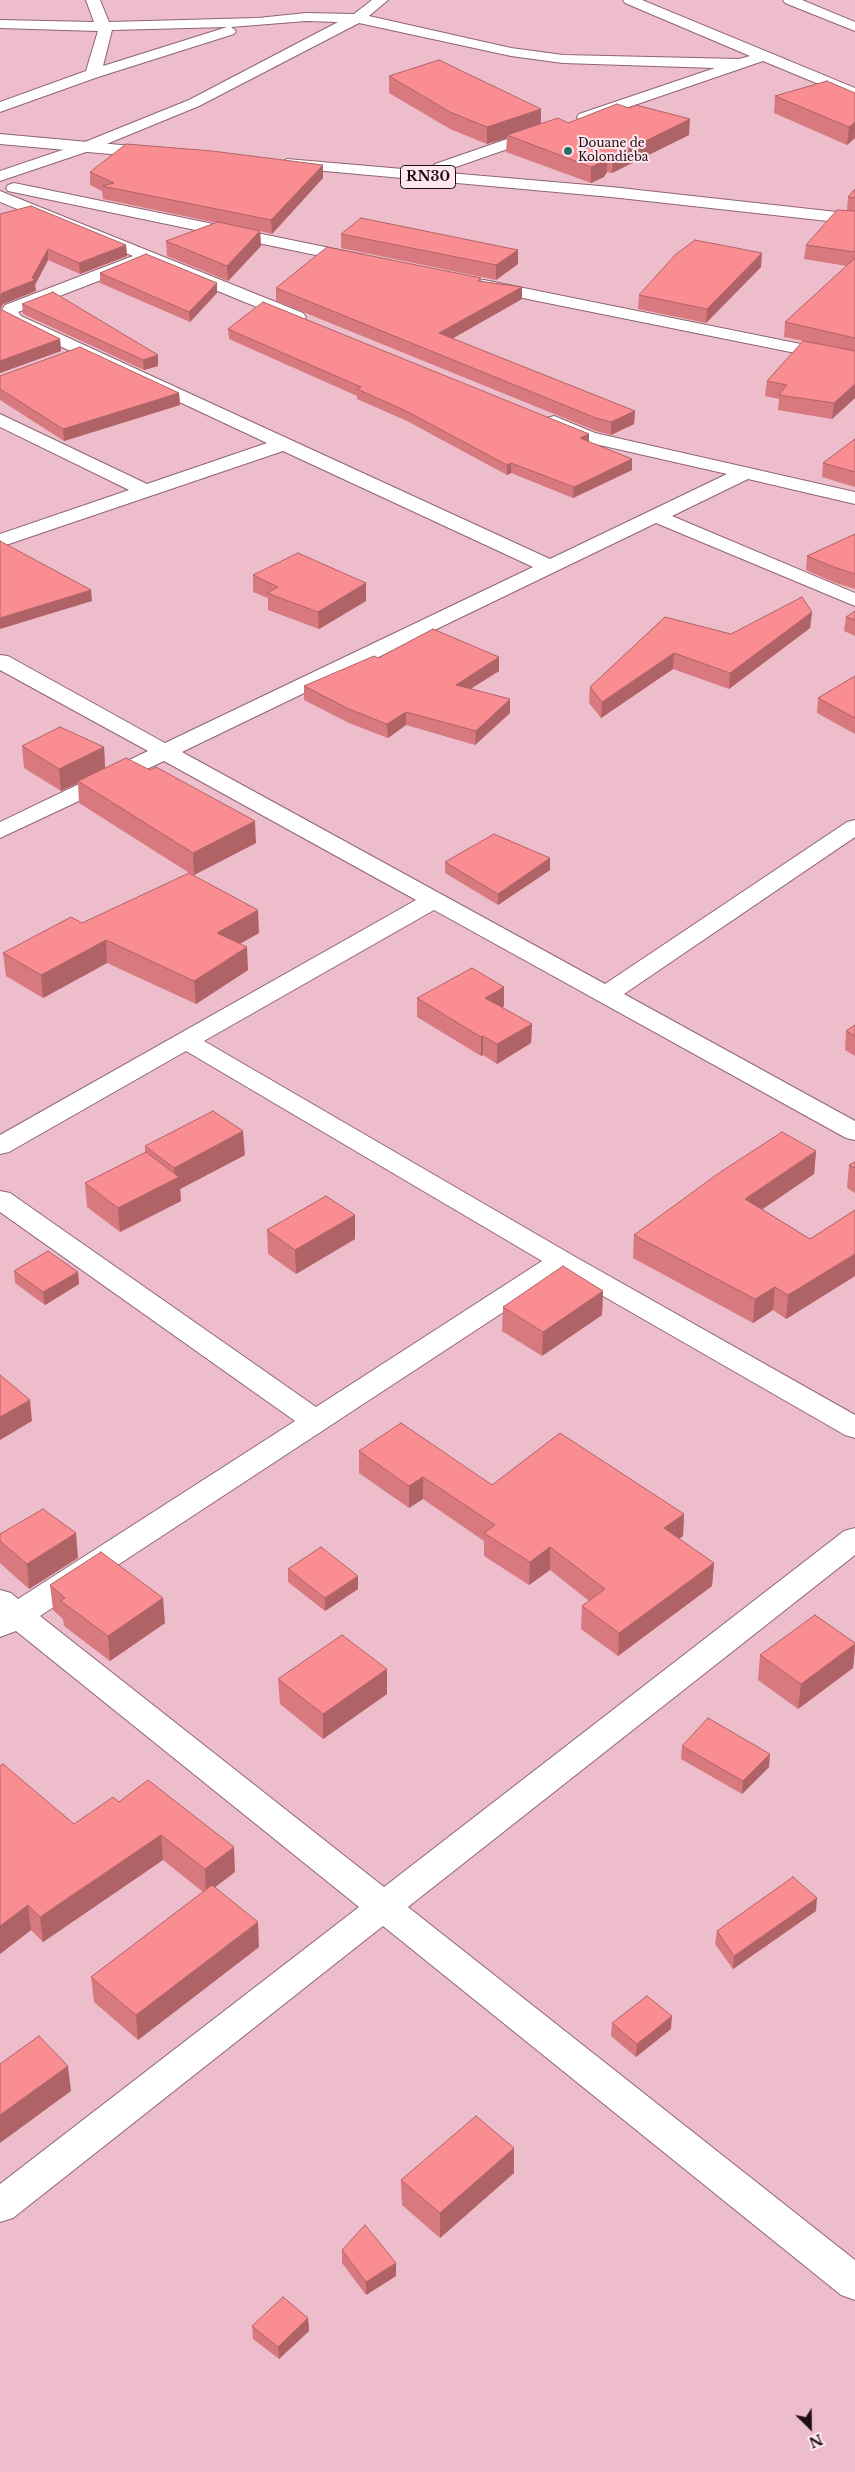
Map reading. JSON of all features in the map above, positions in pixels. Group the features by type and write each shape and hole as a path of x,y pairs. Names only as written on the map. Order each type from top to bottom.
{"street":[{"path":"93,0 105,31 93,74"},
{"path":"0,176 86,147 194,103 357,18 381,0"},
{"path":"630,0 855,94"},
{"path":"790,0 855,27"},
{"path":"0,24 103,26 258,22 306,17 357,18 511,52 563,60 740,64"},
{"path":"0,107 93,74 258,22"},
{"path":"572,122 764,56"},
{"path":"431,177 441,167 553,128"},
{"path":"0,139 165,154"},
{"name":"RN30","path":"274,163 611,192 855,219"},
{"path":"0,185 380,264"},
{"path":"0,196 313,324"},
{"path":"215,230 11,309 8,314 15,320 550,567"},
{"path":"467,281 855,360"},
{"path":"55,361 82,351"},
{"path":"534,414 590,437 855,498"},
{"path":"0,420 146,491"},
{"path":"0,541 284,444"},
{"path":"0,831 745,473"},
{"path":"656,516 855,600"},
{"path":"0,661 855,1132"},
{"path":"606,995 855,827"},
{"path":"0,1146 433,900"},
{"path":"185,1040 562,1261 855,1428"},
{"path":"0,1199 316,1421"},
{"path":"562,1261 316,1421 6,1614 384,1906 855,2283"},
{"path":"0,2206 855,1539"}],"building":[{"path":"439,60 541,109 487,127 450,112 389,76"},
{"path":"827,81 855,93 855,122 849,127 775,96"},
{"path":"617,104 629,108 636,105 690,119 613,157 607,156 604,161 591,167 507,135 558,118 568,123"},
{"path":"126,144 212,151 323,165 271,220 102,186 114,183 90,172"},
{"path":"855,189 855,198 848,197"},
{"path":"31,206 126,245 79,263 48,249 32,278 35,280 2,293 0,296 0,214"},
{"path":"837,210 855,211 855,252 806,245"},
{"path":"361,218 518,250 496,265 341,234"},
{"path":"218,222 260,231 227,266 166,241"},
{"path":"695,240 762,253 707,309 639,295 675,255"},
{"path":"327,247 481,278 478,281 522,287 439,333 635,411 611,422 596,418 276,288"},
{"path":"146,254 217,283 189,312 100,273"},
{"path":"855,258 855,338 785,322"},
{"path":"53,292 158,355 143,360 22,304"},
{"path":"263,302 589,434 580,438 632,459 574,487 511,463 507,465 406,411 357,389 361,387 228,329"},
{"path":"0,309 60,339 0,361"},
{"path":"803,341 855,351 855,384 834,403 779,395 787,385 767,381"},
{"path":"80,347 179,393 63,429 0,389 0,376"},
{"path":"855,439 855,472 823,463"},
{"path":"855,534 855,574 807,556"},
{"path":"0,541 91,590 0,618"},
{"path":"298,553 366,583 318,612 267,593 278,587 253,575"},
{"path":"802,597 812,612 730,673 674,653 602,702 590,687 665,617 731,634"},
{"path":"855,611 855,620 846,617"},
{"path":"433,629 499,657 456,685 510,699 476,731 406,712 387,724 349,709 304,686 374,656 378,658"},
{"path":"855,676 855,718 818,698"},
{"path":"60,727 104,747 59,769 22,746"},
{"path":"126,758 150,770 156,767 255,821 193,853 78,781"},
{"path":"494,834 550,858 498,894 445,862"},
{"path":"189,873 258,910 217,933 247,947 194,981 106,940 41,975 3,953 71,917 82,923"},
{"path":"472,968 504,987 485,998 532,1024 497,1044 483,1036 481,1037 417,998"},
{"path":"855,1025 855,1036 846,1031"},
{"path":"213,1111 243,1131 174,1168 145,1146"},
{"path":"782,1132 816,1151 745,1199 810,1239 855,1210 855,1254 788,1295 775,1287 755,1299 634,1235 719,1173"},
{"path":"146,1152 179,1177 118,1208 85,1183"},
{"path":"855,1162 855,1168 849,1165"},
{"path":"326,1196 355,1215 295,1250 267,1230"},
{"path":"48,1251 78,1272 43,1292 14,1271"},
{"path":"563,1266 603,1291 543,1332 503,1307"},
{"path":"0,1375 30,1400 0,1417"},
{"path":"401,1423 492,1485 560,1433 684,1514 664,1528 714,1563 619,1633 582,1606 605,1589 550,1547 530,1562 484,1533 495,1525 423,1477 409,1486 359,1451"},
{"path":"43,1509 76,1533 27,1564 0,1541 0,1534"},
{"path":"321,1547 358,1576 325,1598 288,1569"},
{"path":"101,1552 163,1598 108,1636 61,1601 65,1598 50,1585"},
{"path":"815,1615 855,1644 801,1684 760,1655"},
{"path":"342,1635 387,1669 323,1714 278,1679"},
{"path":"708,1718 770,1754 743,1781 682,1746"},
{"path":"3,1764 74,1824 113,1797 119,1802 148,1780 234,1847 205,1869 161,1835 40,1917 28,1905 0,1926 0,1766"},
{"path":"793,1877 817,1898 734,1956 717,1931"},
{"path":"212,1885 258,1922 136,2015 91,1977"},
{"path":"647,1996 672,2016 637,2044 612,2023"},
{"path":"39,2036 68,2066 0,2115 0,2064"},
{"path":"476,2116 514,2148 440,2213 401,2180"},
{"path":"365,2225 396,2263 366,2282 342,2250"},
{"path":"283,2297 308,2318 278,2347 252,2326"}],"place":[{"name":"Douane de Kolondieba","path":"568,151"}]}
